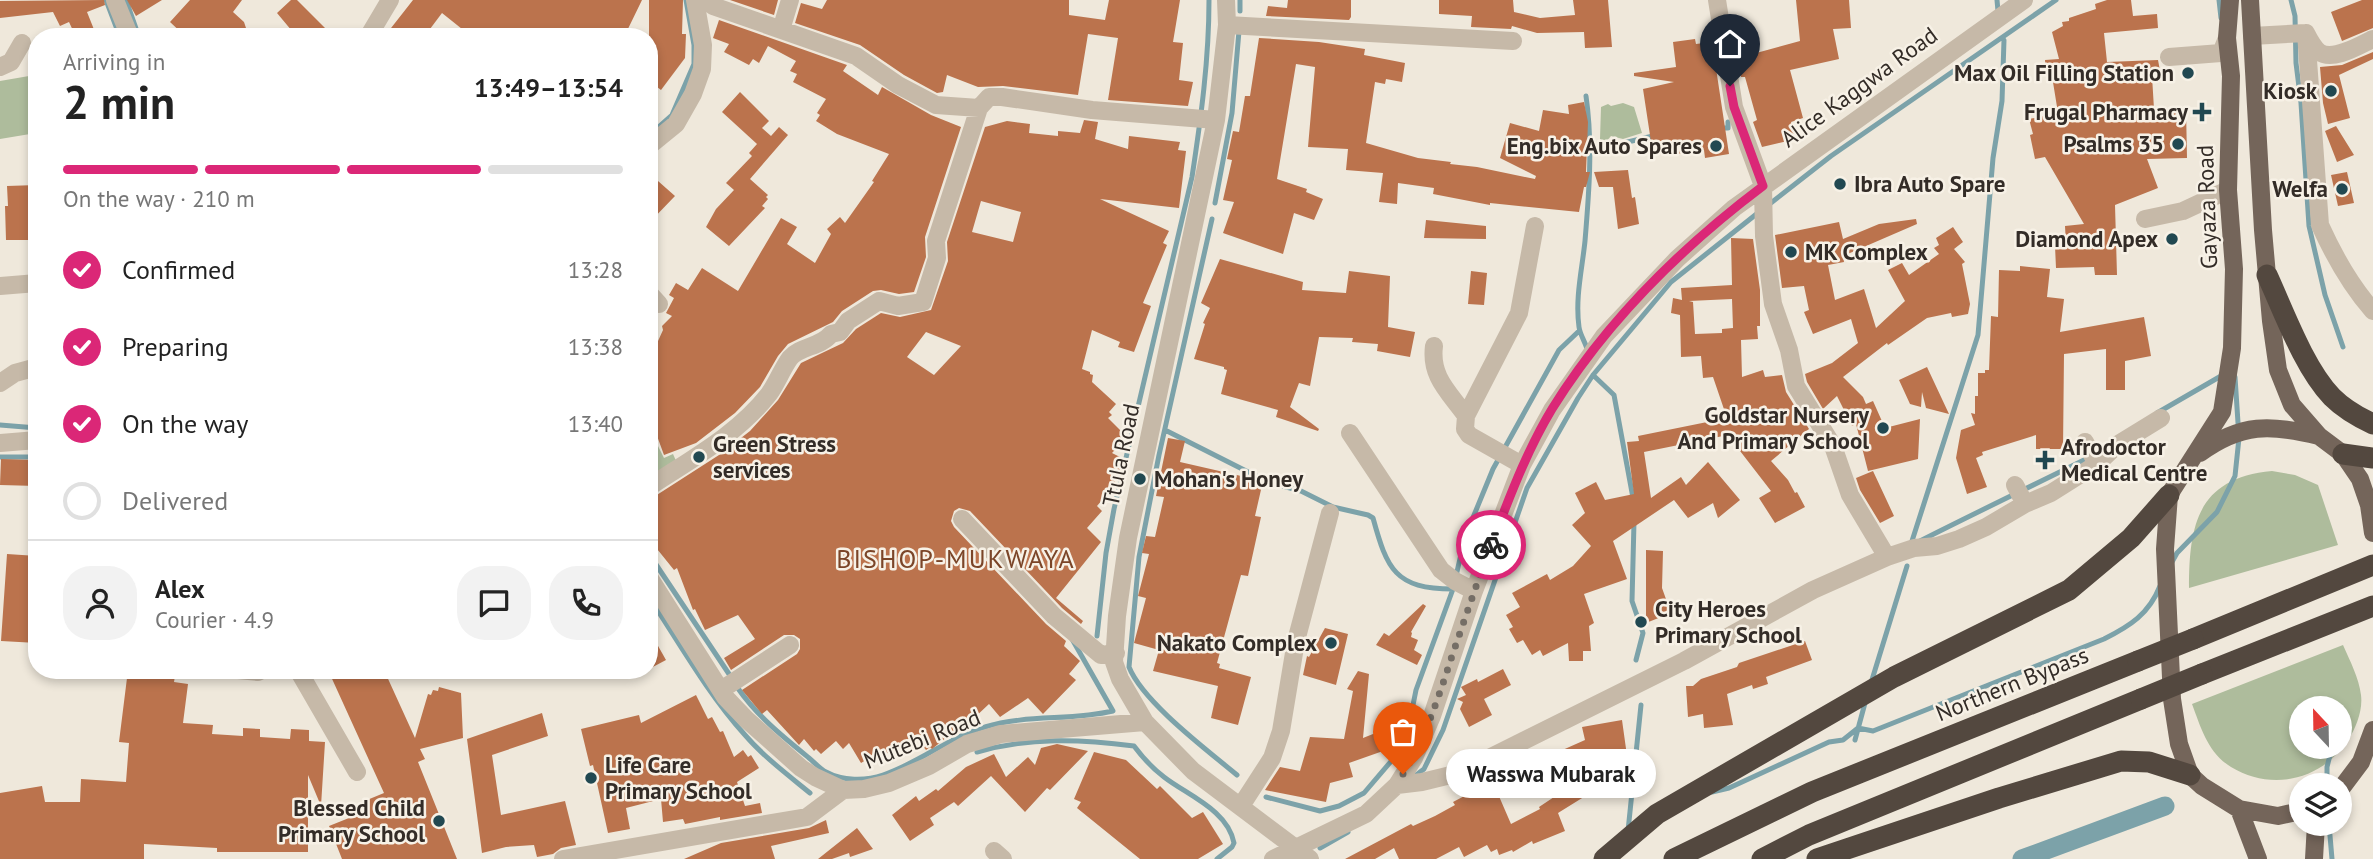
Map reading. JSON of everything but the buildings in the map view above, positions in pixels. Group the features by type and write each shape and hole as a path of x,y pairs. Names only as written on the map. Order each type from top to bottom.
{"highway":[{"path":"2267,275 2305,358 2330,396 2353,415 2373,424"},
{"path":"2343,454 2373,458"},
{"path":"1604,859 1657,814 1894,677 2069,590 2131,538 2169,495"},
{"name":"Northern Bypass","path":"1674,859 1812,792 2373,565"},
{"path":"1762,859 1810,835 2373,606"},
{"path":"1817,859 1999,798 2121,761 2149,762 2190,775"}],"main road":[{"name":"Gayaza Road","path":"2192,459 2222,412 2232,348 2234,298 2228,190 2231,76 2227,38 2230,0"},
{"path":"2250,0 2263,230 2278,370 2292,405 2319,436 2343,454 2360,479 2370,505 2373,533"},
{"path":"2289,814 2278,816 2239,809 2202,786 2190,775 2179,744 2172,699 2165,549 2169,495 2192,459 2220,439 2255,428 2285,427 2319,436"},
{"path":"2352,774 2361,762 2373,730"},
{"path":"2239,809 2258,859"},
{"path":"2314,859 2315,836"}],"street":[{"path":"115,0 126,28"},
{"path":"373,28 390,0"},
{"path":"658,139 676,124 693,94 702,69 703,46 695,0"},
{"path":"706,0 713,6 856,56 898,85 936,105 979,108"},
{"path":"781,30 790,0"},
{"name":"Ttula Road","path":"1226,0 1227,25 1216,120 1128,538 1117,616 1114,662 1120,679 1145,722 1193,771 1310,859"},
{"path":"1717,0 1734,107 1763,186 1764,236 1773,304 1789,350 1796,386 1833,446 1850,495 1887,557"},
{"name":"Alice Kaggwa Road","path":"1273,859 1366,814 1397,785 1432,716 1474,591 1522,465 1552,410 1604,336 1677,259 1734,208 2021,1"},
{"path":"1227,25 1513,41"},
{"path":"2252,36 2302,34"},
{"path":"2302,34 2319,52 2328,55 2343,53 2373,39"},
{"path":"2302,34 2320,225 2332,253 2351,284 2373,311"},
{"path":"2169,57 2221,52 2227,38"},
{"path":"0,67 11,62 22,43"},
{"path":"658,481 735,429 770,393 782,368 792,355 840,332 848,321 879,301 898,306 923,302 937,258 936,241 979,108 989,97 1092,110 1216,120"},
{"path":"2145,219 2183,211 2228,190"},
{"path":"1522,465 1469,435 1465,429 1466,416 1519,313 1535,226"},
{"path":"0,286 28,284"},
{"path":"1434,346 1432,361 1435,372 1466,416"},
{"path":"0,383 15,373 28,369"},
{"path":"1397,785 1459,774 1684,661 1813,590 1887,557 1914,548 1959,540 2051,493 2097,464 2135,429 2161,418"},
{"path":"1350,433 1441,570 1474,591"},
{"path":"0,443 28,441"},
{"path":"2085,442 2097,464"},
{"path":"2015,485 2025,504"},
{"path":"1241,806 1272,758 1281,731 1296,641 1329,513"},
{"path":"961,519 1054,616 1101,655 1115,653"},
{"name":"Mutebi Road","path":"658,591 721,690 746,719 802,768 843,790 864,789 889,783 929,766 967,744 1001,734 1145,722"},
{"path":"721,690 790,645"},
{"path":"303,679 357,772"},
{"path":"563,859 807,817 843,790"}],"green space":[{"path":"28,76 28,134 0,139 0,81"},
{"path":"1623,103 1634,107 1642,133 1623,139 1611,136 1605,143 1600,139 1601,107"},
{"path":"658,446 664,458 673,454 677,463 658,474"},
{"path":"2272,471 2295,475 2318,485 2338,545 2189,588 2192,544 2203,508 2213,494 2228,483 2247,475"},
{"path":"2343,645 2360,689 2360,713 2352,733 2352,696 2289,696 2289,760 2330,760 2310,773 2289,773 2289,779 2263,779 2231,767 2216,755 2192,704"}],"waterway":[{"path":"106,0 117,28"},
{"path":"126,0 136,28"},
{"path":"658,127 672,115 694,64 694,45 686,0"},
{"path":"1097,636 1114,509 1192,177 1204,88 1209,0"},
{"path":"1240,0 1240,11"},
{"path":"1997,0 1998,11"},
{"path":"1767,206 1831,156 2056,0"},
{"path":"2219,0 2221,18"},
{"path":"2291,0 2295,16 2296,63 2309,226 2325,295 2343,347"},
{"path":"1215,203 1232,113 1239,31"},
{"path":"1912,541 1978,335 1993,158 2002,101 2004,40"},
{"path":"1586,96 1590,150 1589,187 1578,316 1588,352"},
{"path":"1719,128 1728,128 1728,122"},
{"path":"1590,151 1657,135"},
{"path":"1415,776 1424,769 1443,730 1527,488 1578,398 1593,375 1671,282 1759,212"},
{"path":"1212,219 1139,557 1129,667 1136,681 1161,710 1237,775"},
{"path":"1266,797 1320,811 1339,806 1364,793 1393,759 1409,725 1416,690 1453,589 1465,537 1493,469 1559,350 1579,331"},
{"path":"1593,375 1614,395 1633,498"},
{"path":"2157,413 2221,376"},
{"path":"2172,562 2177,553 2217,512 2235,476 2239,438 2235,377"},
{"path":"0,425 28,427"},
{"path":"1165,430 1268,482 1301,491 1333,507 1368,515 1373,518 1383,551 1397,573 1418,585 1453,589"},
{"path":"0,457 28,457"},
{"path":"1920,541 2090,457"},
{"path":"1634,522 1632,601 1643,633 1636,660"},
{"path":"1871,683 1907,566"},
{"path":"658,568 731,677"},
{"path":"1712,792 1729,788 1829,742 1843,740 1858,728 1873,731 2104,639 2138,618 2156,596 2160,586"},
{"path":"658,611 707,686 745,735 776,766 810,793"},
{"path":"737,687 770,725 824,771 847,778 869,778 896,770 959,737 985,727 1017,720 1113,711 1072,639"},
{"path":"1855,740 1865,703"},
{"path":"1628,831 1641,705"},
{"path":"977,752 1016,744 1055,741 1134,746 1160,774 1205,804 1224,821 1234,843 1217,859"},
{"path":"2327,773 2329,760"},
{"path":"2022,859 2165,806"},
{"path":"1320,848 1348,832"},
{"path":"2330,836 2332,859"}],"way so far":[{"path":"1403,774 1432,716 1491,545"}],"place":[{"name":"Max Oil Filling Station","path":"2188,73"},
{"name":"Kiosk","path":"2331,91"},
{"name":"Frugal Pharmacy","path":"2202,112"},
{"name":"Psalms 35","path":"2178,144"},
{"name":"Eng.bix Auto Spares","path":"1716,146"},
{"name":"Ibra Auto Spare","path":"1840,184"},
{"name":"Welfa","path":"2342,189"},
{"name":"Diamond Apex","path":"2172,239"},
{"name":"MK Complex","path":"1791,252"},
{"name":"Goldstar Nursery And Primary School","path":"1883,428"},
{"name":"Green Stress services","path":"699,457"},
{"name":"Afrodoctor Medical Centre","path":"2045,460"},
{"name":"Mohan's Honey","path":"1140,479"},
{"name":"City Heroes Primary School","path":"1641,622"},
{"name":"Nakato Complex","path":"1331,643"},
{"name":"Wasswa Mubarak","path":"1403,774"},
{"name":"Life Care Primary School","path":"591,778"},
{"name":"Blessed Child Primary School","path":"439,821"}],"district":[{"name":"BISHOP-MUKWAYA","path":"956,559"}],"route":[{"path":"1491,545 1522,465 1552,410 1604,336 1677,259 1763,186 1734,107 1730,86"}]}
